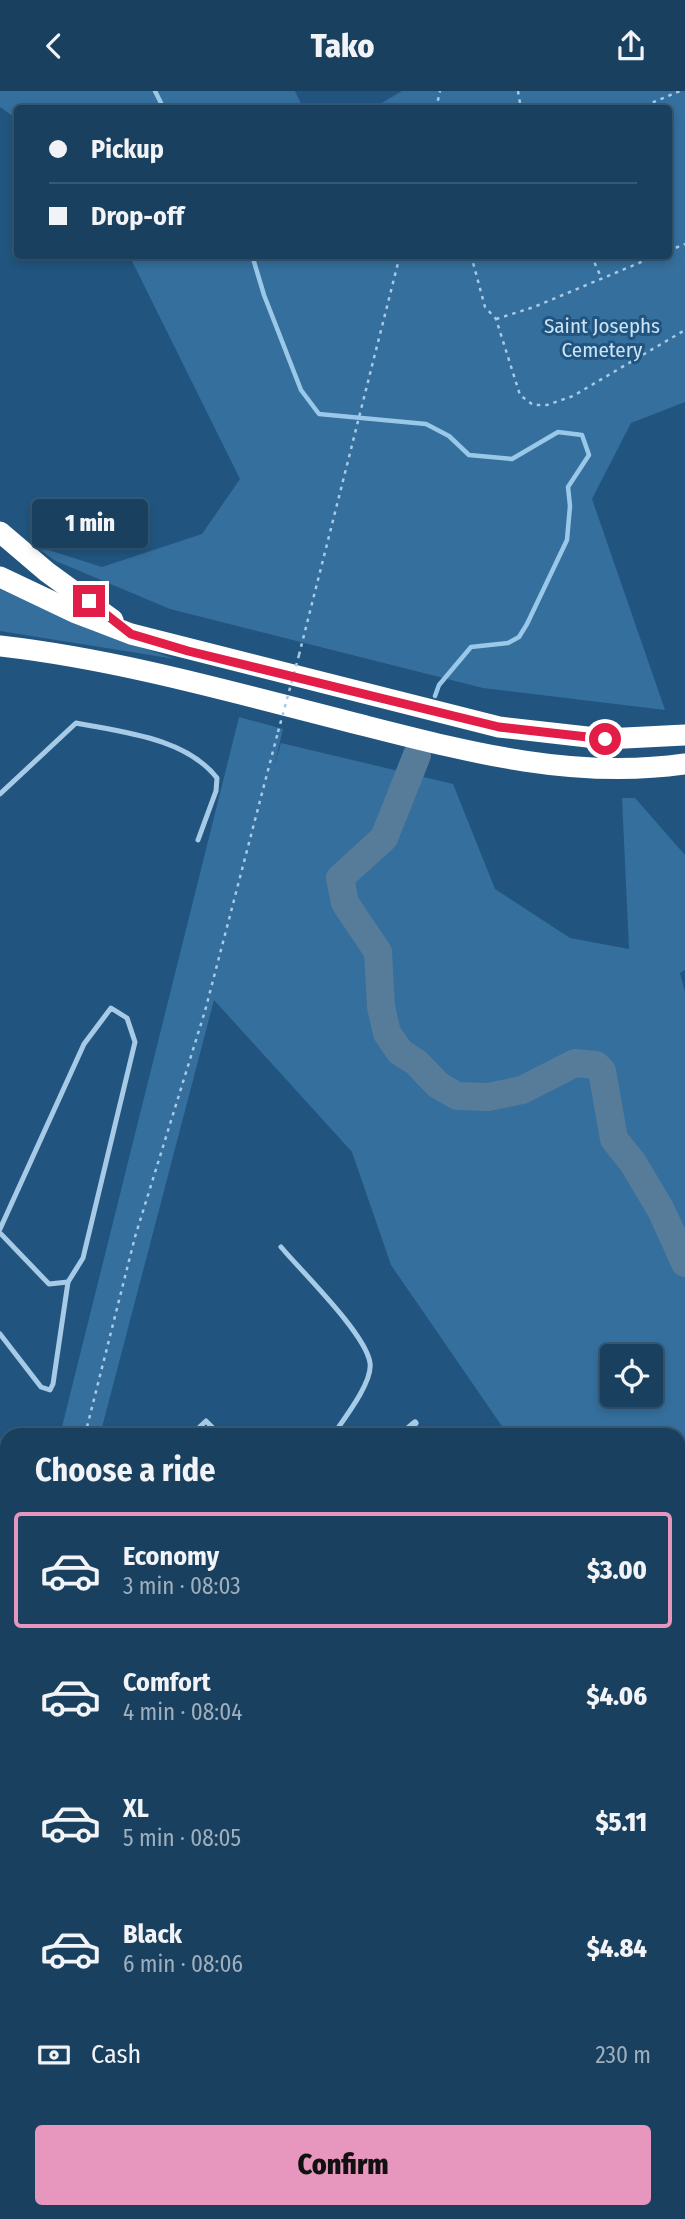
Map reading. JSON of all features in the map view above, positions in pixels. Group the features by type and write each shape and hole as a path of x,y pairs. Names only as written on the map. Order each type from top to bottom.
{"highway":[{"path":"0,532 39,566 131,634"},
{"path":"0,577 76,613 131,634 499,727 605,739 685,734"},
{"path":"0,646 159,674 453,748 518,761 619,769 685,764"}],"street":[{"path":"409,1428 415,1423"}],"lane":[{"path":"0,794 76,723 141,735 183,752 217,778 216,791 198,840"},
{"path":"0,1334 41,1387 50,1390 68,1282 83,1258 135,1042 127,1018 111,1008 84,1044 0,1231 49,1284 68,1282"},
{"path":"281,1247 361,1341 371,1365 363,1389 338,1428"},
{"path":"198,1428 206,1421 213,1428"}],"path":[{"path":"647,105 680,91"},
{"path":"87,1428 135,1237 205,1011 399,259"},
{"path":"472,259 485,307 496,319 520,395 526,401 542,406 598,383 685,330"},
{"path":"593,259 601,277"},
{"path":"496,319 534,307 648,259"}],"green space":[{"path":"0,91 295,91 302,105 14,105 14,117 0,107"},
{"name":"Saint Josephs Cemetery","path":"402,91 685,91 685,402 631,423 592,499 665,710 483,688 170,609 56,561 33,545 102,567 202,534 240,479 132,261 672,259 672,105 378,105"},
{"path":"0,589 93,631 175,659 0,631"},
{"path":"239,717 283,729 274,768 281,743 453,784 495,889 570,938 629,949 622,798 635,798 685,855 685,970 680,973 685,992 685,1428 503,1428 391,1265 352,1152 214,1000 102,1428 62,1428"}],"waterway":[{"path":"155,91 162,105"},
{"path":"253,259 264,295 301,390 319,414 426,424 449,436 469,455 512,459 558,432 582,435 589,455 568,487 570,506 567,540 527,624 519,637 508,643 471,647 439,685 435,696"},
{"path":"417,755 384,838 340,878 345,903 378,952 381,1007 387,1033 400,1052 416,1062 438,1085 457,1096 488,1097 522,1090 575,1063 596,1065 602,1071 614,1139 633,1163 661,1210 685,1263"}],"route":[{"path":"89,601 131,634 188,651 499,727 605,739"}]}
